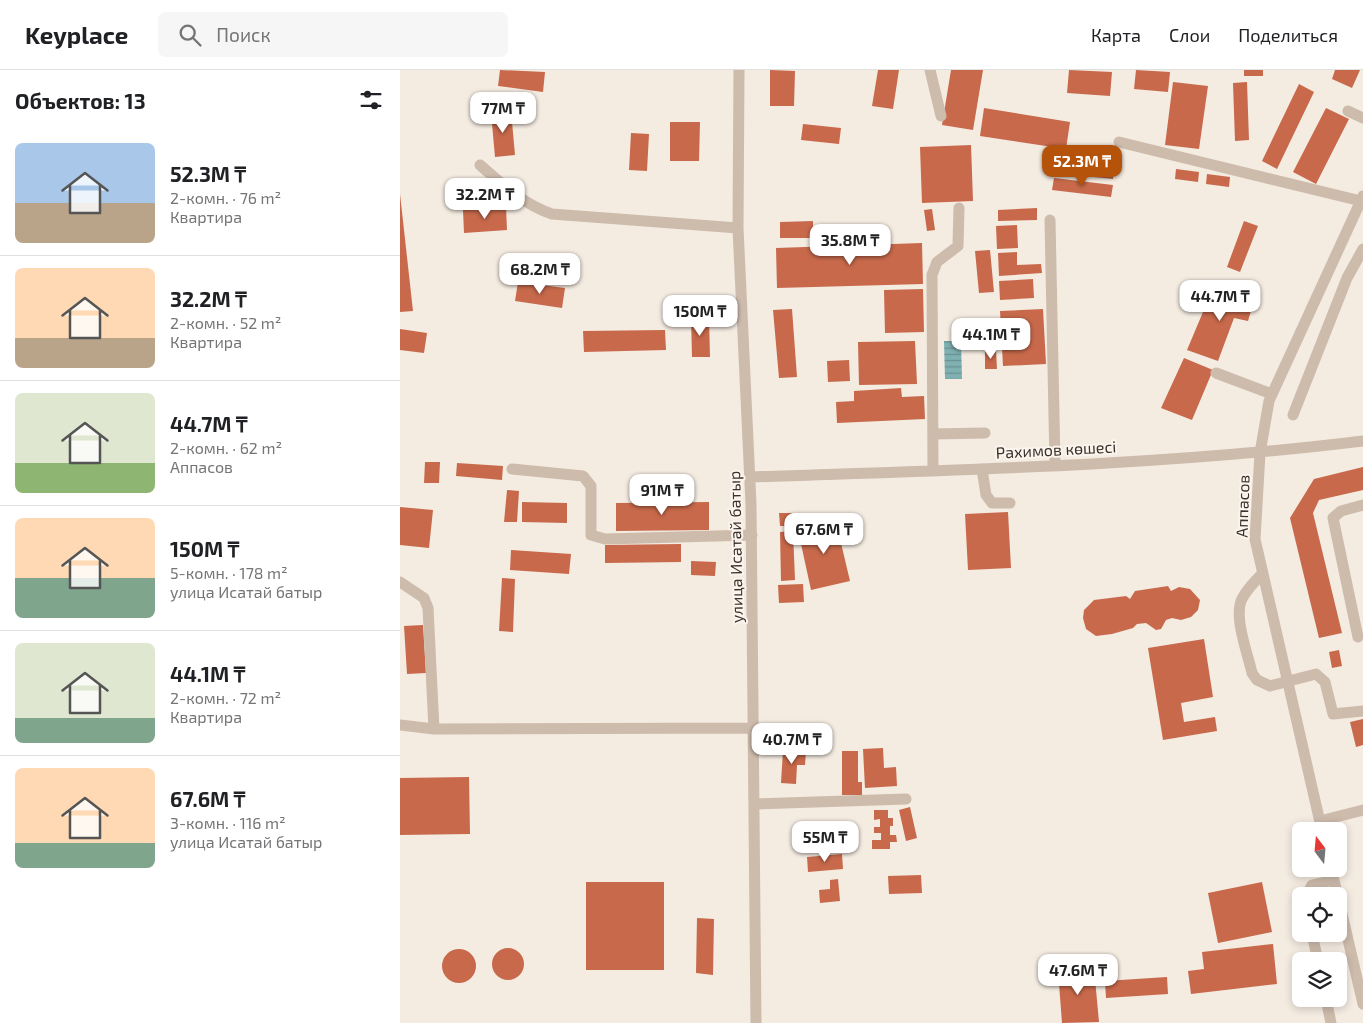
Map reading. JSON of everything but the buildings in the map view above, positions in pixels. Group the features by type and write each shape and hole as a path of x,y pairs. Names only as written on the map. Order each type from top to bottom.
{"street":[{"name":"улица Исатай батыр","path":"739,70 738,228 751,477 755,728 756,1023"},
{"path":"930,70 941,116"},
{"path":"1348,111 1363,118"},
{"path":"1119,142 1362,198"},
{"path":"480,165 516,196 534,208 552,214 738,228"},
{"name":"Аппасов","path":"1320,822 1255,539 1260,453 1272,394 1362,198"},
{"path":"933,471 932,275 937,262 958,246 959,208"},
{"path":"1050,220 1055,464"},
{"path":"1293,414 1342,291 1363,249"},
{"path":"1321,288 1342,291"},
{"path":"1216,373 1272,394"},
{"path":"933,434 985,433"},
{"name":"Рахимов көшесі","path":"751,477 982,469 1260,453 1363,441"},
{"path":"512,469 583,476 591,486 591,535 605,539 752,535"},
{"path":"982,469 986,496 992,503 1010,503"},
{"path":"1358,636 1333,518 1341,511 1363,506"},
{"path":"1263,573 1242,597 1238,606 1252,673 1257,680 1270,686 1287,680 1316,674 1326,682 1333,714 1363,711"},
{"path":"400,582 424,598 428,608 434,729"},
{"path":"400,725 434,729 755,728"},
{"path":"755,804 906,799"},
{"path":"1332,822 1363,810"},
{"path":"1311,887 1325,878"},
{"path":"1347,935 1363,1004"},
{"path":"1328,1007 1331,1023"}],"water":[{"path":"944,341 961,341 962,379 945,379"}]}
